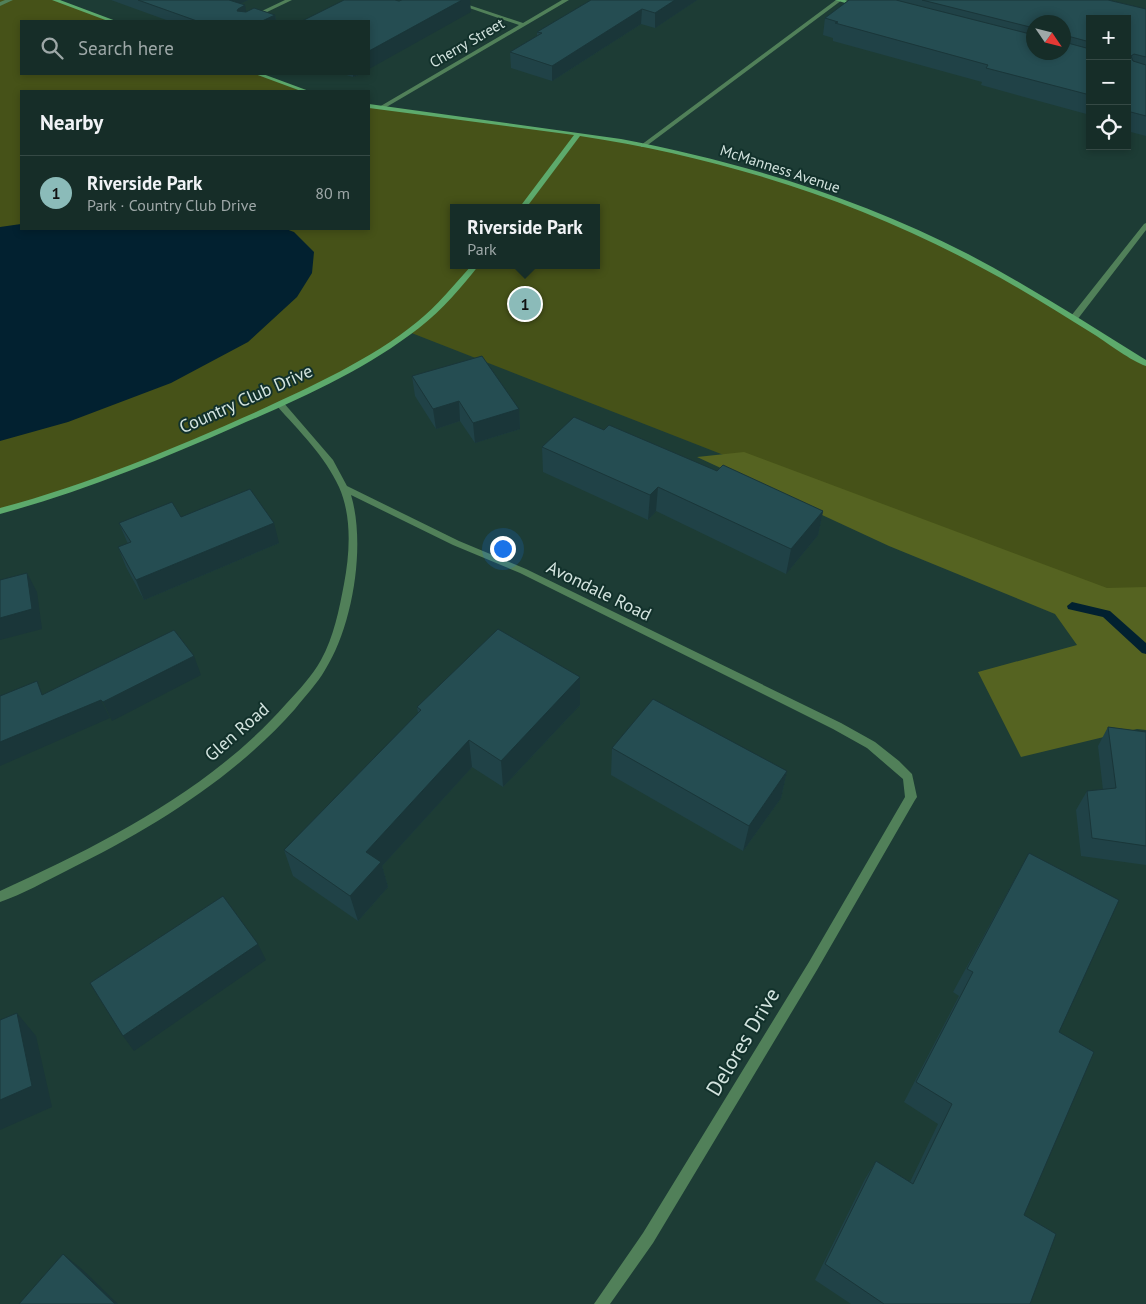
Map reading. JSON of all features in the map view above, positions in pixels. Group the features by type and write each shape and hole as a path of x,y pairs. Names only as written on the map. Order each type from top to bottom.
{"main road":[{"path":"55,0 110,20"},
{"path":"838,0 867,7"},
{"path":"261,75 303,90"},
{"name":"McManness Avenue","path":"370,106 578,135 642,146 759,175 827,197 878,217 963,255 1074,318 1146,364"},
{"path":"525,204 578,135"},
{"name":"Country Club Drive","path":"0,511 34,502 139,464 280,404 363,360 409,332 430,315 472,269"}],"street":[{"path":"0,4 10,0"},
{"path":"246,20 289,0"},
{"path":"449,0 524,25"},
{"name":"Cherry Street","path":"381,108 566,0"},
{"path":"642,146 838,0"},
{"path":"1074,318 1146,225"},
{"path":"280,404 330,462 344,488"},
{"name":"Avondale Road","path":"344,488 456,543 523,571 837,726 871,745 908,777 911,797"},
{"name":"Glen Road","path":"0,897 78,859 202,785 272,726 292,706 323,666 341,624 353,564 354,527 352,509 344,488"},
{"name":"Delores Drive","path":"601,1304 653,1230 813,966 911,797"}],"green space":[{"path":"0,0 55,0 110,20 20,20 20,75 261,75 303,90 20,90 20,230 370,230 370,106 621,141 704,159 796,186 842,202 931,239 973,260 1015,283 1146,364 1146,620 409,332 304,392 139,464 0,511"},
{"path":"744,452 1107,588 1146,587 1146,730 1137,729 1021,757 978,672 1077,645 1055,614 889,546 697,457"}],"water":[{"path":"20,224 20,230 289,230 294,232 314,252 312,273 297,297 248,342 171,383 68,422 0,441 0,227"}],"building":[{"path":"138,0 229,0 245,5 237,11 246,12 254,8 275,15 264,20 194,20"},
{"path":"344,0 462,0 370,50 370,20 304,20"},
{"path":"591,0 675,0 655,13 642,9 552,66 510,52 542,33 537,32"},
{"path":"849,0 896,0 1026,33 1026,60 1071,60 1071,44 1086,48 1086,94 986,68 988,65 835,23 838,22 825,18"},
{"path":"922,0 1108,0 1146,9 1146,57 1134,54 1131,56 1131,15 1086,15 1086,41 1071,37 1071,15 1026,15 1026,26"},
{"path":"1131,56 1133,61 1146,65 1146,116 1131,112"},
{"path":"482,356 519,409 473,423 459,401 433,409 412,376"},
{"path":"574,417 604,430 609,425 717,471 723,465 823,511 791,549 658,487 650,495 542,447"},
{"path":"250,489 274,523 136,580 118,547 131,542 119,523 172,502 181,517"},
{"path":"27,573 32,609 0,618 0,580"},
{"path":"498,629 580,677 501,761 469,740 366,852 381,862 350,896 284,850 421,710 417,707"},
{"path":"174,630 194,656 103,702 101,700 0,742 0,696 37,681 42,695"},
{"path":"653,699 787,771 749,826 612,748"},
{"path":"1108,727 1146,732 1146,846 1092,838 1087,791 1116,788"},
{"path":"1029,853 1119,900 1059,1032 1094,1052 1024,1215 1056,1234 1030,1304 884,1304 825,1264 876,1161 913,1184 952,1104 916,1082 973,972 967,969"},
{"path":"223,896 258,944 123,1036 90,983"},
{"path":"17,1013 32,1086 0,1100 0,1020"},
{"path":"63,1254 115,1304 19,1304"}],"waterway":[{"path":"1072,606 1106,614 1146,650"}],"place":[{"name":"Riverside Park","path":"525,304"}]}
